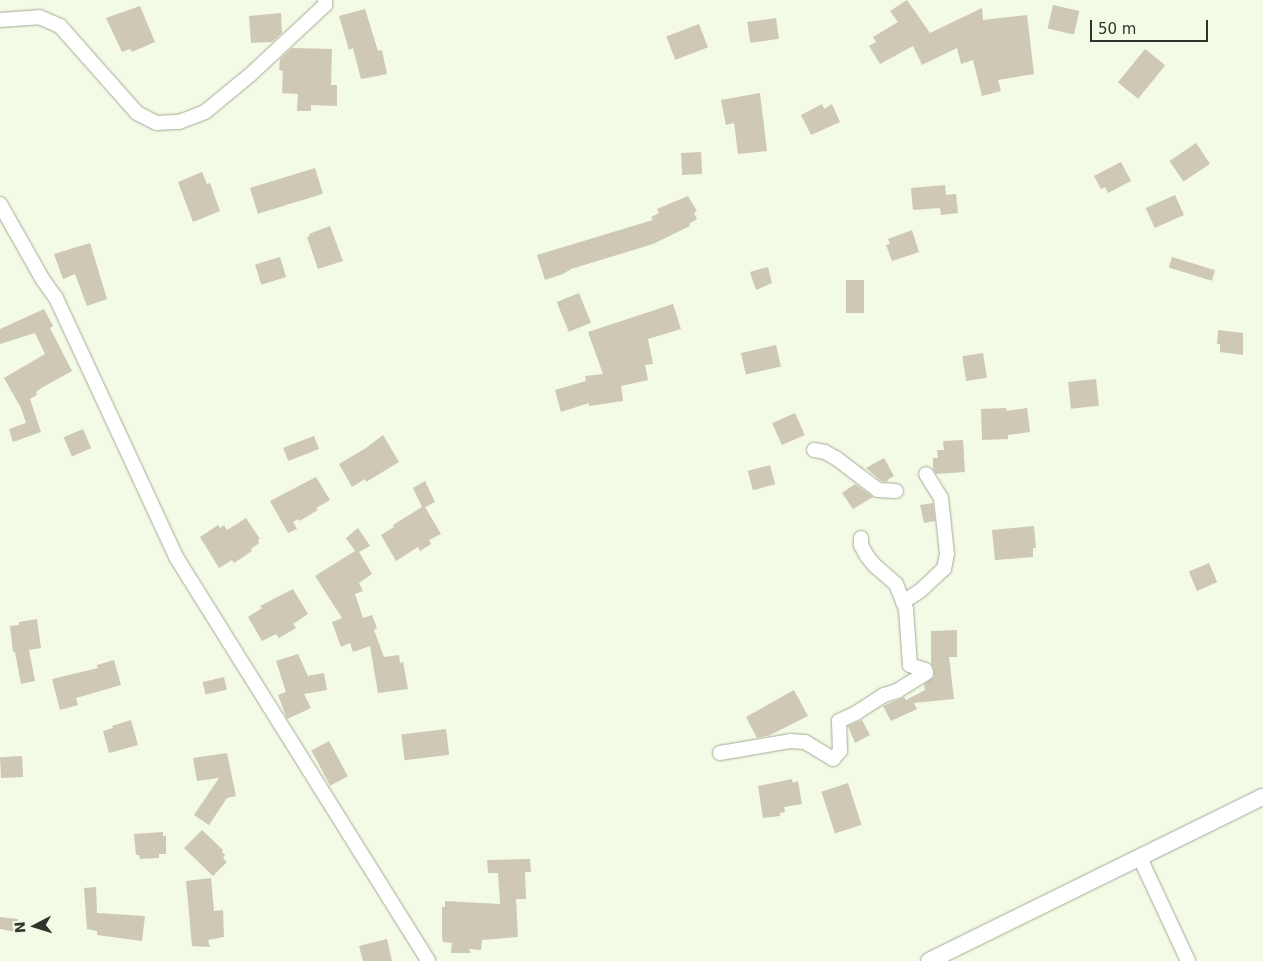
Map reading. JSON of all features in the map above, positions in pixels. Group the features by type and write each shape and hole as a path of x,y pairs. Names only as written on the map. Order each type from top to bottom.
{"street":[{"path":"0,20 39,17 60,26 137,113 157,123 179,122 205,112 250,75 325,6 325,0"},
{"path":"0,204 43,280 56,298 95,378 176,557 428,961"},
{"path":"814,450 825,452 836,458 878,490 896,491"},
{"path":"903,602 920,591 944,569 948,554 941,498 926,474"},
{"path":"720,753 790,741 805,742 832,759 840,751 839,721 856,713 884,695 897,691 907,683 910,665 906,609 896,584 875,566 867,556 861,545 861,538"},
{"path":"929,961 1263,797"},
{"path":"1140,858 1188,961"}],"building":[{"path":"907,0 930,33 982,8 983,20 1027,15 1034,74 998,80 1001,91 982,96 973,60 961,64 957,48 922,65 913,46 880,64 869,46 876,42 873,37 898,22 890,11"},
{"path":"1053,5 1079,11 1074,34 1048,28"},
{"path":"140,6 155,42 132,52 130,49 122,52 106,18"},
{"path":"365,9 378,51 382,50 387,74 361,79 353,48 349,50 339,16"},
{"path":"281,13 282,33 272,42 251,43 249,16"},
{"path":"776,18 779,39 750,43 747,22"},
{"path":"699,24 708,47 675,60 666,37"},
{"path":"292,48 332,49 331,85 337,85 337,106 311,105 311,111 297,111 298,94 282,93 283,71 279,70 280,59"},
{"path":"1145,49 1165,65 1138,99 1118,82"},
{"path":"760,93 767,151 738,154 734,123 726,125 721,100"},
{"path":"822,104 824,109 832,104 840,122 811,135 801,115"},
{"path":"1196,143 1210,164 1183,182 1169,161"},
{"path":"701,152 702,174 682,175 681,153"},
{"path":"1121,162 1131,181 1108,193 1105,187 1101,189 1094,176"},
{"path":"315,168 323,194 258,214 250,188"},
{"path":"202,172 207,184 210,183 220,211 193,222 178,182"},
{"path":"945,185 946,195 956,194 958,213 941,215 940,208 913,210 911,188"},
{"path":"1175,195 1184,215 1155,228 1146,208"},
{"path":"688,196 697,211 694,213 697,219 689,224 690,226 653,244 571,269 545,280 537,255 653,220 651,217 659,213 657,209"},
{"path":"330,226 343,261 318,269 307,237 310,236 309,234"},
{"path":"912,230 919,252 892,261 886,245 890,244 888,239"},
{"path":"90,243 107,299 87,306 75,274 63,279 54,254"},
{"path":"280,257 286,277 261,285 255,265"},
{"path":"1172,257 1215,270 1212,281 1169,268"},
{"path":"768,267 772,283 756,290 750,272"},
{"path":"846,280 864,280 864,313 846,313"},
{"path":"579,293 591,323 569,332 557,302"},
{"path":"673,304 681,329 648,339 653,364 645,365 648,380 621,386 623,401 589,406 589,403 561,412 555,390 586,381 585,376 603,374 588,332"},
{"path":"44,309 53,326 50,328 72,371 43,387 36,392 37,395 30,399 41,432 13,442 9,429 26,423 21,408 4,378 45,354 35,333 0,344 0,329"},
{"path":"1218,330 1243,333 1243,355 1220,352 1220,344 1217,344"},
{"path":"776,345 781,366 746,375 741,353"},
{"path":"983,353 987,378 966,381 962,356"},
{"path":"1096,379 1099,406 1071,409 1068,382"},
{"path":"1006,408 1007,411 1027,408 1030,432 1008,435 1008,439 982,440 981,409"},
{"path":"795,413 805,435 782,445 772,423"},
{"path":"83,429 91,448 72,457 64,437"},
{"path":"383,435 399,462 366,482 365,479 352,487 339,464"},
{"path":"314,436 319,449 288,461 283,448"},
{"path":"963,440 965,472 936,474 933,469 933,458 938,458 937,450 944,450 943,441"},
{"path":"884,458 894,476 887,480 888,482 881,481 866,468"},
{"path":"770,465 775,484 753,490 748,471"},
{"path":"316,477 330,500 316,508 318,510 299,521 298,519 293,522 297,529 288,533 270,501"},
{"path":"425,481 435,502 425,507 441,534 429,540 431,544 420,551 418,547 396,561 381,535 422,507 413,488"},
{"path":"855,484 873,497 853,509 842,493"},
{"path":"933,503 935,521 924,523 920,505"},
{"path":"246,518 260,539 258,540 259,543 251,549 252,551 234,563 232,560 219,568 200,537 218,525 220,528 224,525 227,530"},
{"path":"1034,526 1036,548 1033,548 1033,557 995,560 992,530"},
{"path":"358,528 370,546 359,552 372,574 359,583 363,591 355,594 363,618 372,615 377,628 374,630 384,657 399,655 400,663 403,662 408,689 378,693 370,646 353,652 350,643 341,647 332,622 342,618 315,576 355,551 346,538"},
{"path":"1209,563 1217,582 1197,591 1189,572"},
{"path":"293,589 308,614 293,624 296,628 279,638 276,634 262,641 248,617 262,608 260,606"},
{"path":"37,619 41,648 29,650 35,681 21,684 15,652 13,652 10,626 19,625 19,622"},
{"path":"957,630 957,657 949,657 954,699 914,703 917,709 891,721 883,706 904,697 906,700 925,690 924,684 934,677 931,663 931,631"},
{"path":"298,654 308,676 324,673 327,690 304,694 311,708 287,719 278,695 286,692 276,661"},
{"path":"114,660 121,685 76,698 78,705 60,710 52,679 98,668 97,665"},
{"path":"224,677 227,690 205,695 203,682"},
{"path":"794,690 808,716 770,735 757,738 746,717"},
{"path":"131,720 138,745 109,753 103,731"},
{"path":"862,720 870,735 855,743 848,726"},
{"path":"446,729 449,755 405,760 401,734"},
{"path":"329,741 348,776 330,786 311,750"},
{"path":"227,753 236,796 227,798 209,825 194,815 219,778 197,781 193,758"},
{"path":"22,756 23,777 1,778 0,757"},
{"path":"792,779 793,783 798,781 802,804 784,807 785,812 780,813 780,816 763,818 758,786"},
{"path":"848,783 862,825 835,833 821,792"},
{"path":"202,830 223,850 222,852 225,855 223,858 227,862 213,876 184,848"},
{"path":"163,832 163,836 166,836 166,854 159,854 159,858 140,859 139,855 136,855 134,834"},
{"path":"530,859 531,872 525,872 526,899 516,899 518,937 482,940 481,950 469,949 471,953 451,953 452,943 443,942 442,937 442,907 445,907 445,901 500,904 498,873 488,873 487,860"},
{"path":"211,878 214,911 223,910 224,937 208,940 210,947 192,946 186,881"},
{"path":"96,887 97,913 145,916 142,941 97,935 97,931 87,929 84,888"},
{"path":"0,917 18,919 16,932 0,929"},
{"path":"387,939 392,961 363,961 359,946"}]}
